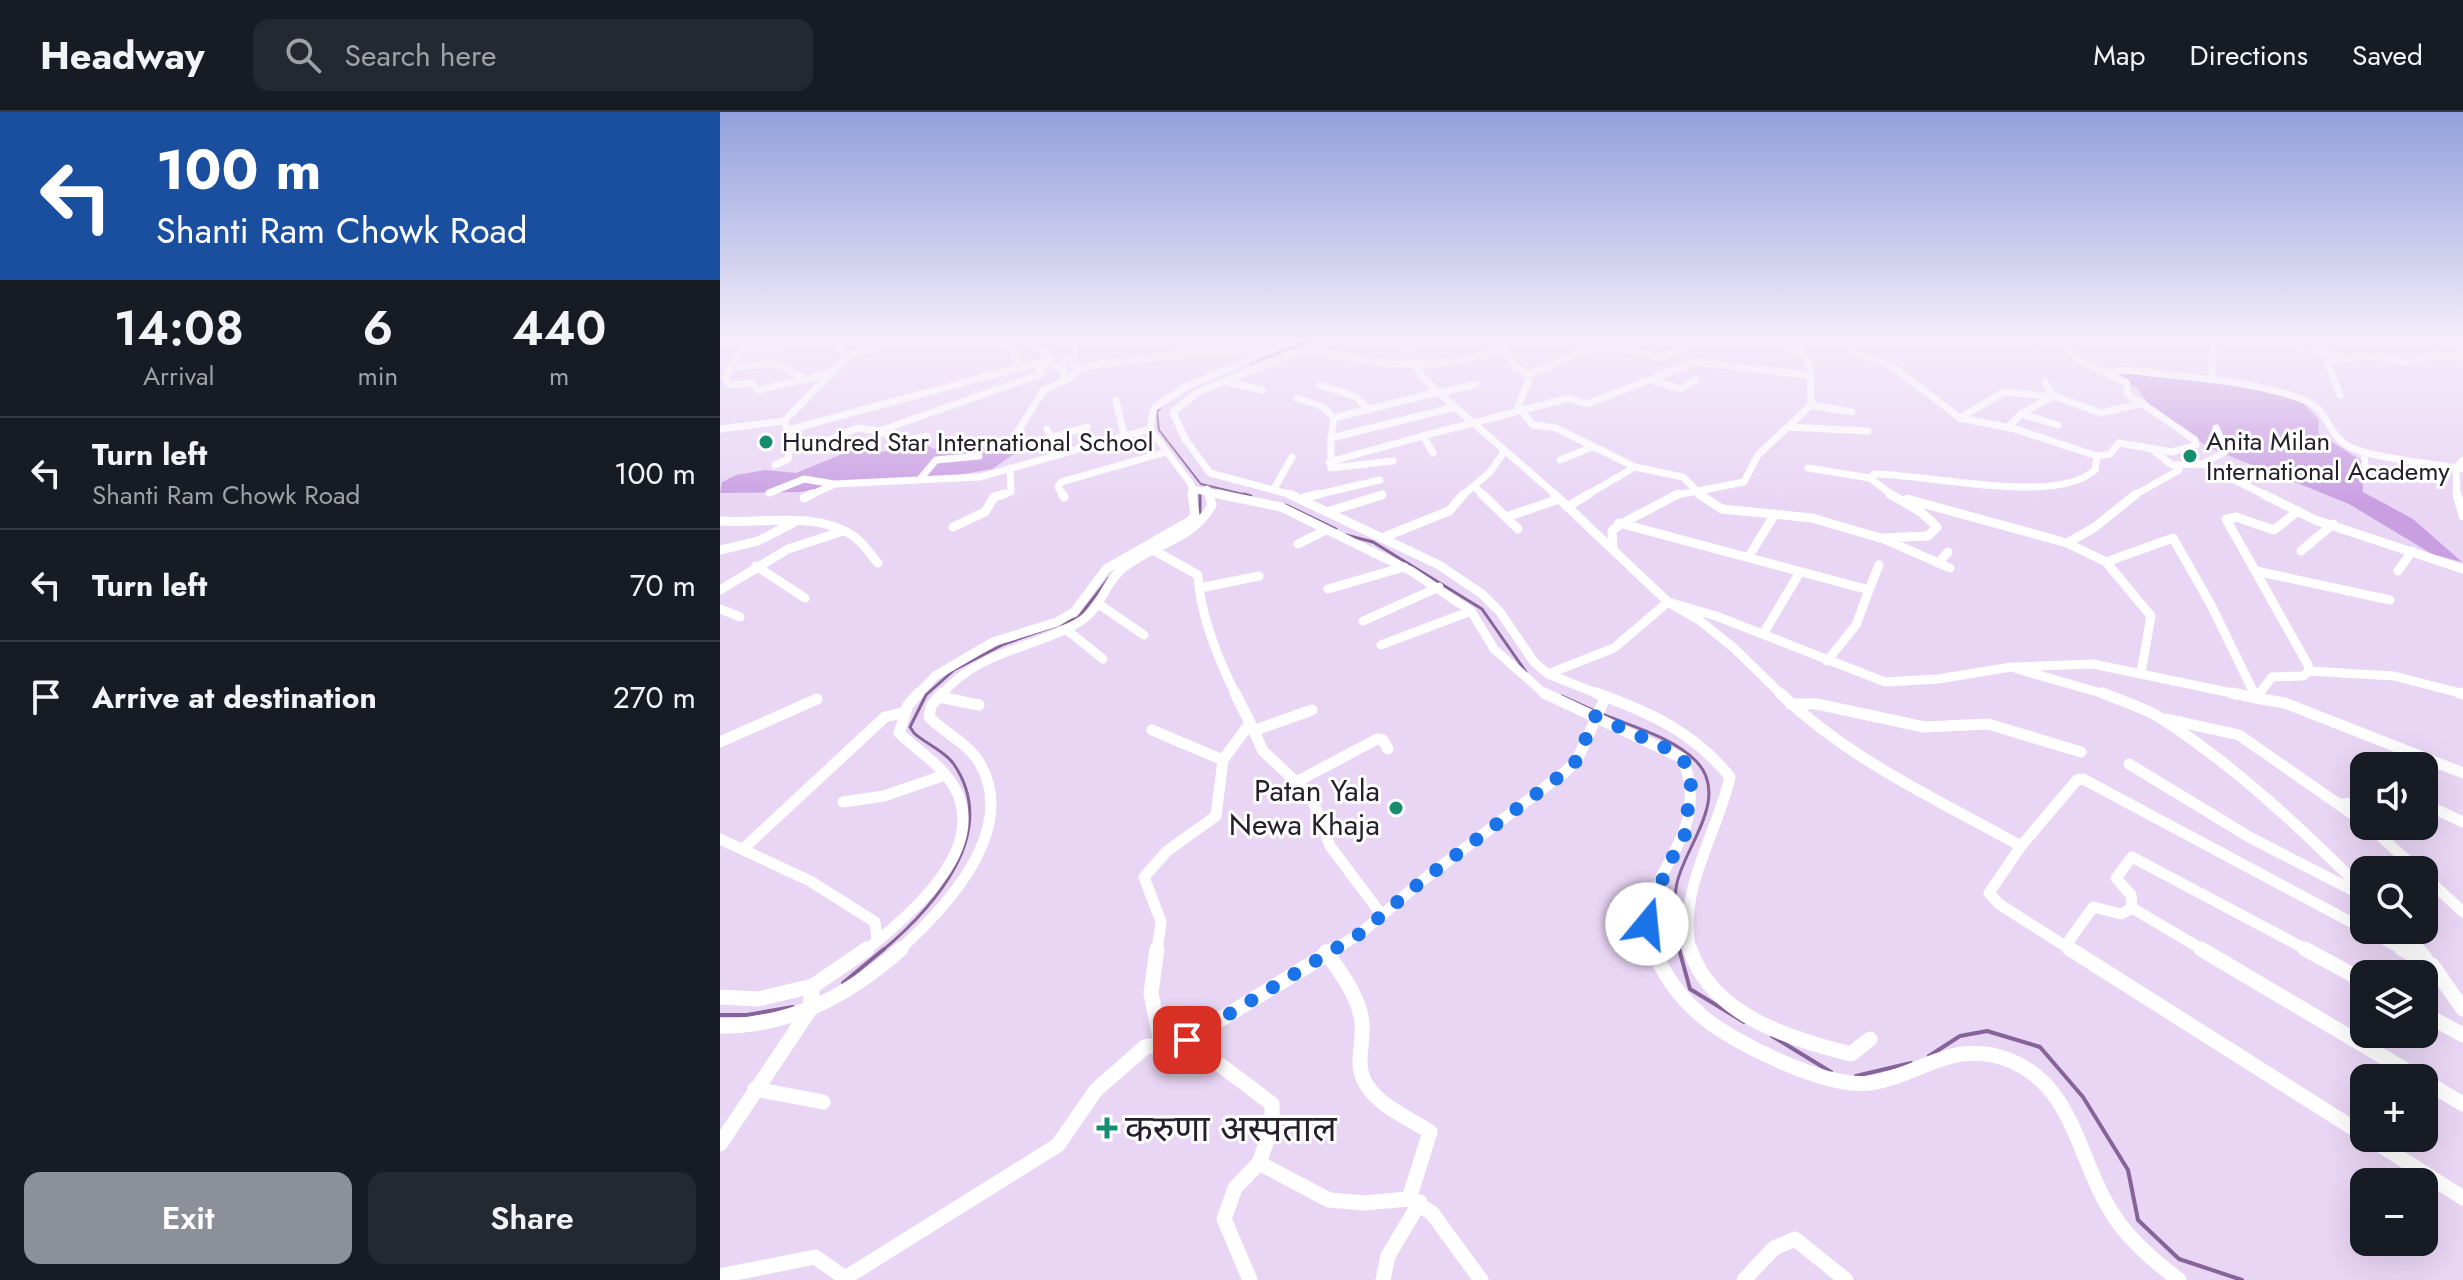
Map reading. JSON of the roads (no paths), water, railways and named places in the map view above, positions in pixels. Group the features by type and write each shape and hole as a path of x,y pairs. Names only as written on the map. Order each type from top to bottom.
{"street":[{"path":"720,429 784,421 808,396"},
{"path":"788,430 919,396"},
{"path":"924,396 922,399 926,403 938,407"},
{"path":"879,431 923,417 938,407 982,396"},
{"path":"1012,441 1040,396"},
{"path":"720,1144 811,999 916,906 954,862 961,817 958,794 945,775 899,733 905,712 935,676 975,650 1057,622 1075,611 1106,569 1190,521 1195,515 1192,489 1150,429 1151,415 1160,401 1172,396"},
{"path":"1194,396 1173,412 1174,418 1210,473 1303,498 1439,565 1482,594 1500,612 1513,636 1534,662 1548,674 1682,758 1692,775 1684,840 1668,864 1647,924 1651,948 1666,976 1707,1020 1844,1084 1880,1081 1965,1051 2014,1062 2050,1088 2076,1130 2104,1201 2139,1250 2179,1280"},
{"path":"1352,396 1369,410"},
{"path":"1334,418 1425,396"},
{"path":"1443,396 1613,548 1668,602 1699,620 1734,648 1790,704 1878,767 2021,846"},
{"path":"1524,396 1518,406 1533,425 1556,428 1590,448 1635,467 1683,477 1692,490 1722,509 1812,518 1880,538 1950,568"},
{"path":"1329,462 1569,398 1587,404 1610,396"},
{"path":"1810,396 1811,405"},
{"path":"1931,396 1960,418 2008,427 2097,456 2110,454 2119,443 2128,442 2164,454 2185,451 2197,442 2131,396"},
{"path":"1960,418 1995,396"},
{"path":"2047,396 2101,413 2140,402"},
{"path":"2008,427 2021,414 2053,396"},
{"path":"2289,396 2308,401 2325,413 2334,436 2364,452 2405,455 2460,469"},
{"path":"1297,398 1323,407 1334,418"},
{"path":"1116,400 1124,435"},
{"path":"1811,405 1852,412"},
{"path":"1613,548 1612,531 1619,523 1692,490 1722,489 1744,482 1758,455 1811,405"},
{"path":"1331,438 1455,407"},
{"path":"2021,414 2058,425"},
{"path":"1334,418 1331,468 1393,461"},
{"path":"775,465 788,459 787,448 791,442 784,421"},
{"path":"1053,437 1087,427"},
{"path":"1788,427 1868,431"},
{"path":"787,448 820,444 857,428 879,431 892,439 911,442 927,436"},
{"path":"2154,451 2177,465 2203,464 2226,451 2216,428"},
{"path":"1047,429 1059,454"},
{"path":"769,493 804,479 834,484 980,477 1150,429"},
{"path":"1423,436 1433,453"},
{"path":"1560,460 1590,448"},
{"path":"1064,497 1058,487 1061,482 1166,452"},
{"path":"1384,537 1449,511 1455,501 1476,488 1494,471 1504,452"},
{"path":"2364,452 2366,477"},
{"path":"921,478 936,460 979,456"},
{"path":"1870,478 1878,473 1996,487 2066,484 2091,475 2097,456"},
{"path":"1274,489 1292,457"},
{"path":"2463,460 2457,497 2463,516"},
{"path":"2203,464 2298,511 2463,569"},
{"path":"2067,543 2095,527 2142,489 2179,470 2177,465"},
{"path":"1567,507 1635,467"},
{"path":"953,527 985,512 994,497 1011,492 1010,468"},
{"path":"1808,468 1870,478 1932,521 1936,532 1919,537 1880,538"},
{"path":"1303,498 1380,480"},
{"path":"804,498 834,484"},
{"path":"1476,488 1518,529"},
{"path":"1192,489 1207,489 1281,507 1324,531 1404,567 1439,587 1471,611 1494,649 1523,678 1546,695 1663,719 1690,733 1714,752 1730,777 1726,799 1689,898 1684,927 1696,967 1717,995 1779,1031 1824,1048 1851,1054 1870,1039"},
{"path":"720,1026 763,1022 811,999 848,989 911,940 953,893 984,842 989,805 984,770 964,743 937,726 929,717 931,706 973,667 1004,650 1067,630 1100,605 1121,569 1202,524 1212,505 1207,489"},
{"path":"1330,511 1382,495"},
{"path":"1506,517 1559,499"},
{"path":"1903,499 2067,543 2106,562 2151,616 2141,673"},
{"path":"2298,511 2274,530 2236,517 2226,519 2309,671"},
{"path":"1749,556 1775,514"},
{"path":"720,521 795,522 843,531 856,538 878,563"},
{"path":"721,550 758,541 795,522"},
{"path":"1619,523 1869,590"},
{"path":"2301,551 2333,524"},
{"path":"720,590 788,549 843,531"},
{"path":"1298,544 1324,531"},
{"path":"2106,562 2167,537 2176,540 2256,698"},
{"path":"1155,551 1193,569 1200,581 1222,666 1263,751 1311,796 1330,846 1381,914"},
{"path":"2398,571 2412,551"},
{"path":"1938,563 1948,552"},
{"path":"1827,661 1856,625 1879,565"},
{"path":"756,566 805,598"},
{"path":"1328,589 1404,567"},
{"path":"2256,571 2390,600"},
{"path":"1763,634 1800,572"},
{"path":"1200,588 1259,576"},
{"path":"1363,621 1439,587"},
{"path":"1548,674 1595,661 1631,640 1668,602"},
{"path":"1668,602 1763,634 1885,682 1938,679 2011,667 2093,664 2285,703 2463,773"},
{"path":"1100,605 1144,635"},
{"path":"720,609 740,617"},
{"path":"1381,645 1471,611"},
{"path":"1067,630 1103,659"},
{"path":"2011,667 2049,680 2096,690 2157,716 2239,735 2350,812"},
{"path":"2256,698 2272,677 2303,676 2309,671 2394,676 2463,694"},
{"path":"939,697 979,705"},
{"path":"720,742 817,699"},
{"path":"1790,704 1817,704 1924,727 1988,724 2081,752"},
{"path":"720,1276 815,1257 845,1278 1058,1145 1096,1090 1145,1047 1187,1040 1361,933 1381,914 1565,772 1577,760 1600,708"},
{"path":"1161,1044 1151,993 1161,922 1157,904 1144,877 1158,860 1216,816 1223,760 1251,727 1312,710"},
{"path":"743,849 885,717 905,712"},
{"path":"2157,716 2231,771 2319,846 2350,878"},
{"path":"1152,730 1223,760"},
{"path":"1298,781 1369,741 1383,740 1388,749"},
{"path":"2129,764 2251,838 2350,886"},
{"path":"843,802 884,796 945,775"},
{"path":"2350,922 2083,779 2077,780 2021,846 1989,893 1999,904 2350,1126"},
{"path":"2338,804 2350,804"},
{"path":"2438,810 2463,822"},
{"path":"720,839 810,881 875,922 877,940"},
{"path":"2385,840 2402,856"},
{"path":"2132,908 2131,895 2116,878 2132,857 2350,973"},
{"path":"2438,889 2463,912"},
{"path":"2066,945 2093,907 2121,914 2132,908"},
{"path":"2132,908 2397,1064"},
{"path":"2392,944 2422,960"},
{"path":"2413,944 2427,960"},
{"path":"1326,952 1347,981 1362,1021 1359,1068 1366,1083 1390,1108 1430,1132 1414,1201 1388,1256 1383,1280"},
{"path":"2438,974 2463,1009"},
{"path":"720,997 811,999"},
{"path":"2438,1022 2463,1035"},
{"path":"1187,1040 1272,1104 1272,1126 1259,1163 1235,1188 1224,1219 1250,1280"},
{"path":"755,1089 823,1102"},
{"path":"2438,1089 2463,1104"},
{"path":"2391,1152 2463,1198"},
{"path":"1259,1163 1281,1169 1298,1184 1330,1201 1414,1201 1437,1217 1453,1246 1481,1280"},
{"path":"1744,1280 1774,1248 1795,1239 1846,1280"}],"waterway":[{"path":"1161,407 1157,412 1159,430 1200,483"},
{"path":"1201,484 1251,496 1244,494"},
{"path":"1200,492 1200,516"},
{"path":"1286,505 1336,529"},
{"path":"1346,535 1373,542 1482,609 1526,672"},
{"path":"882,951 940,891 966,842 970,816 966,789 949,758 910,727 926,695 954,670 1004,644 1078,618 1109,578"},
{"path":"1562,696 1595,711"},
{"path":"1602,714 1676,745 1696,761 1706,775 1709,790 1703,822 1675,891 1679,951"},
{"path":"843,983 884,949"},
{"path":"1679,949 1690,989 1744,1022"},
{"path":"720,1015 747,1015 793,1007"},
{"path":"1929,1056 1960,1036 1987,1031 2040,1047 2083,1097 2128,1170 2138,1220 2179,1259 2242,1280"},
{"path":"1772,1036 1831,1072"},
{"path":"1856,1076 1911,1063"}],"place":[{"name":"Hundred Star International School","path":"766,442"},
{"name":"Anita Milan International Academy","path":"2190,456"},
{"name":"Patan Yala Newa Khaja","path":"1396,808"},
{"name":"करुणा अस्पताल","path":"1107,1128"}]}
